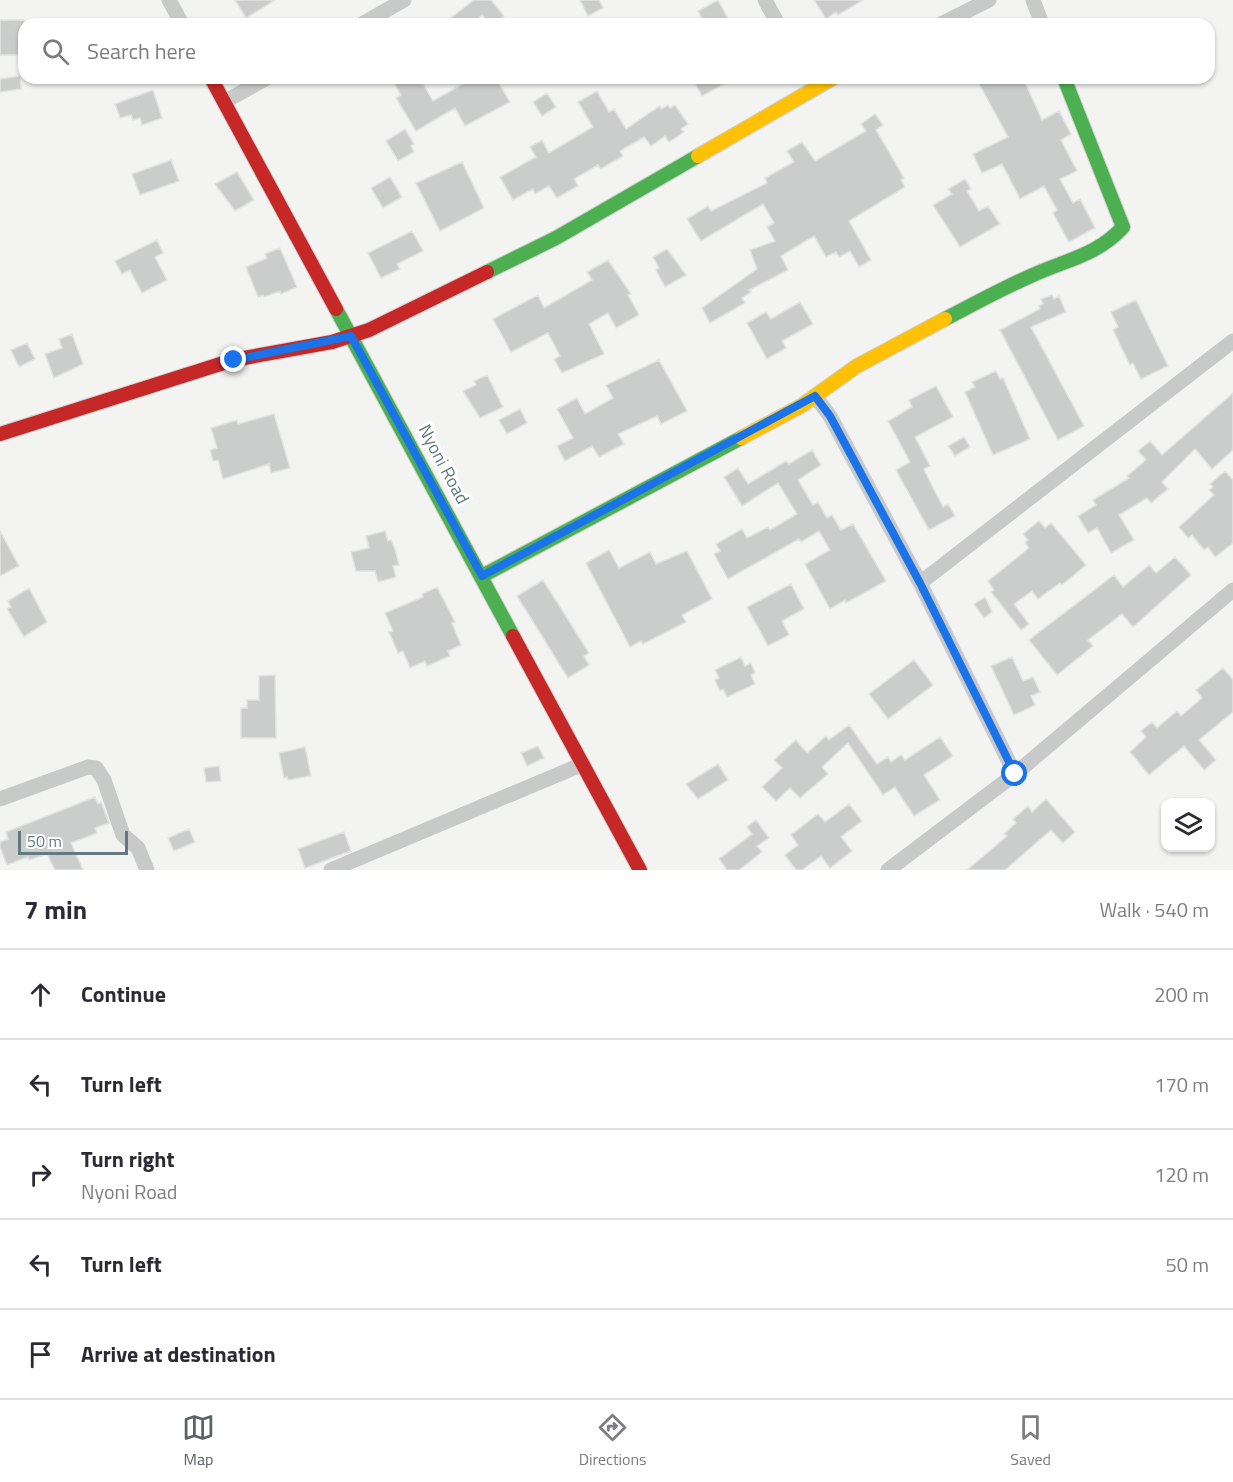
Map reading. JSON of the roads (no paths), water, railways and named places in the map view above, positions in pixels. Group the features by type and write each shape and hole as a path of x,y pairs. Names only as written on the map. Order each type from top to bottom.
{"street":[{"path":"169,0 179,18"},
{"path":"372,18 404,0"},
{"path":"765,0 775,18"},
{"path":"953,18 989,0"},
{"path":"1033,0 1040,18"},
{"name":"Nyoni Road","path":"214,84 640,870"},
{"path":"224,102 256,84"},
{"path":"0,434 234,360 351,336 369,330 556,237 809,84"},
{"path":"482,576 815,396 856,366 1027,277 1066,262 1116,237 1123,227 1066,84"},
{"path":"920,583 1233,341"},
{"path":"815,396 830,416 920,583 1015,774"},
{"path":"888,870 1015,774 1233,590"},
{"path":"331,870 583,764"},
{"path":"0,799 88,767 96,768 104,780 123,835 138,848 147,870"}]}
